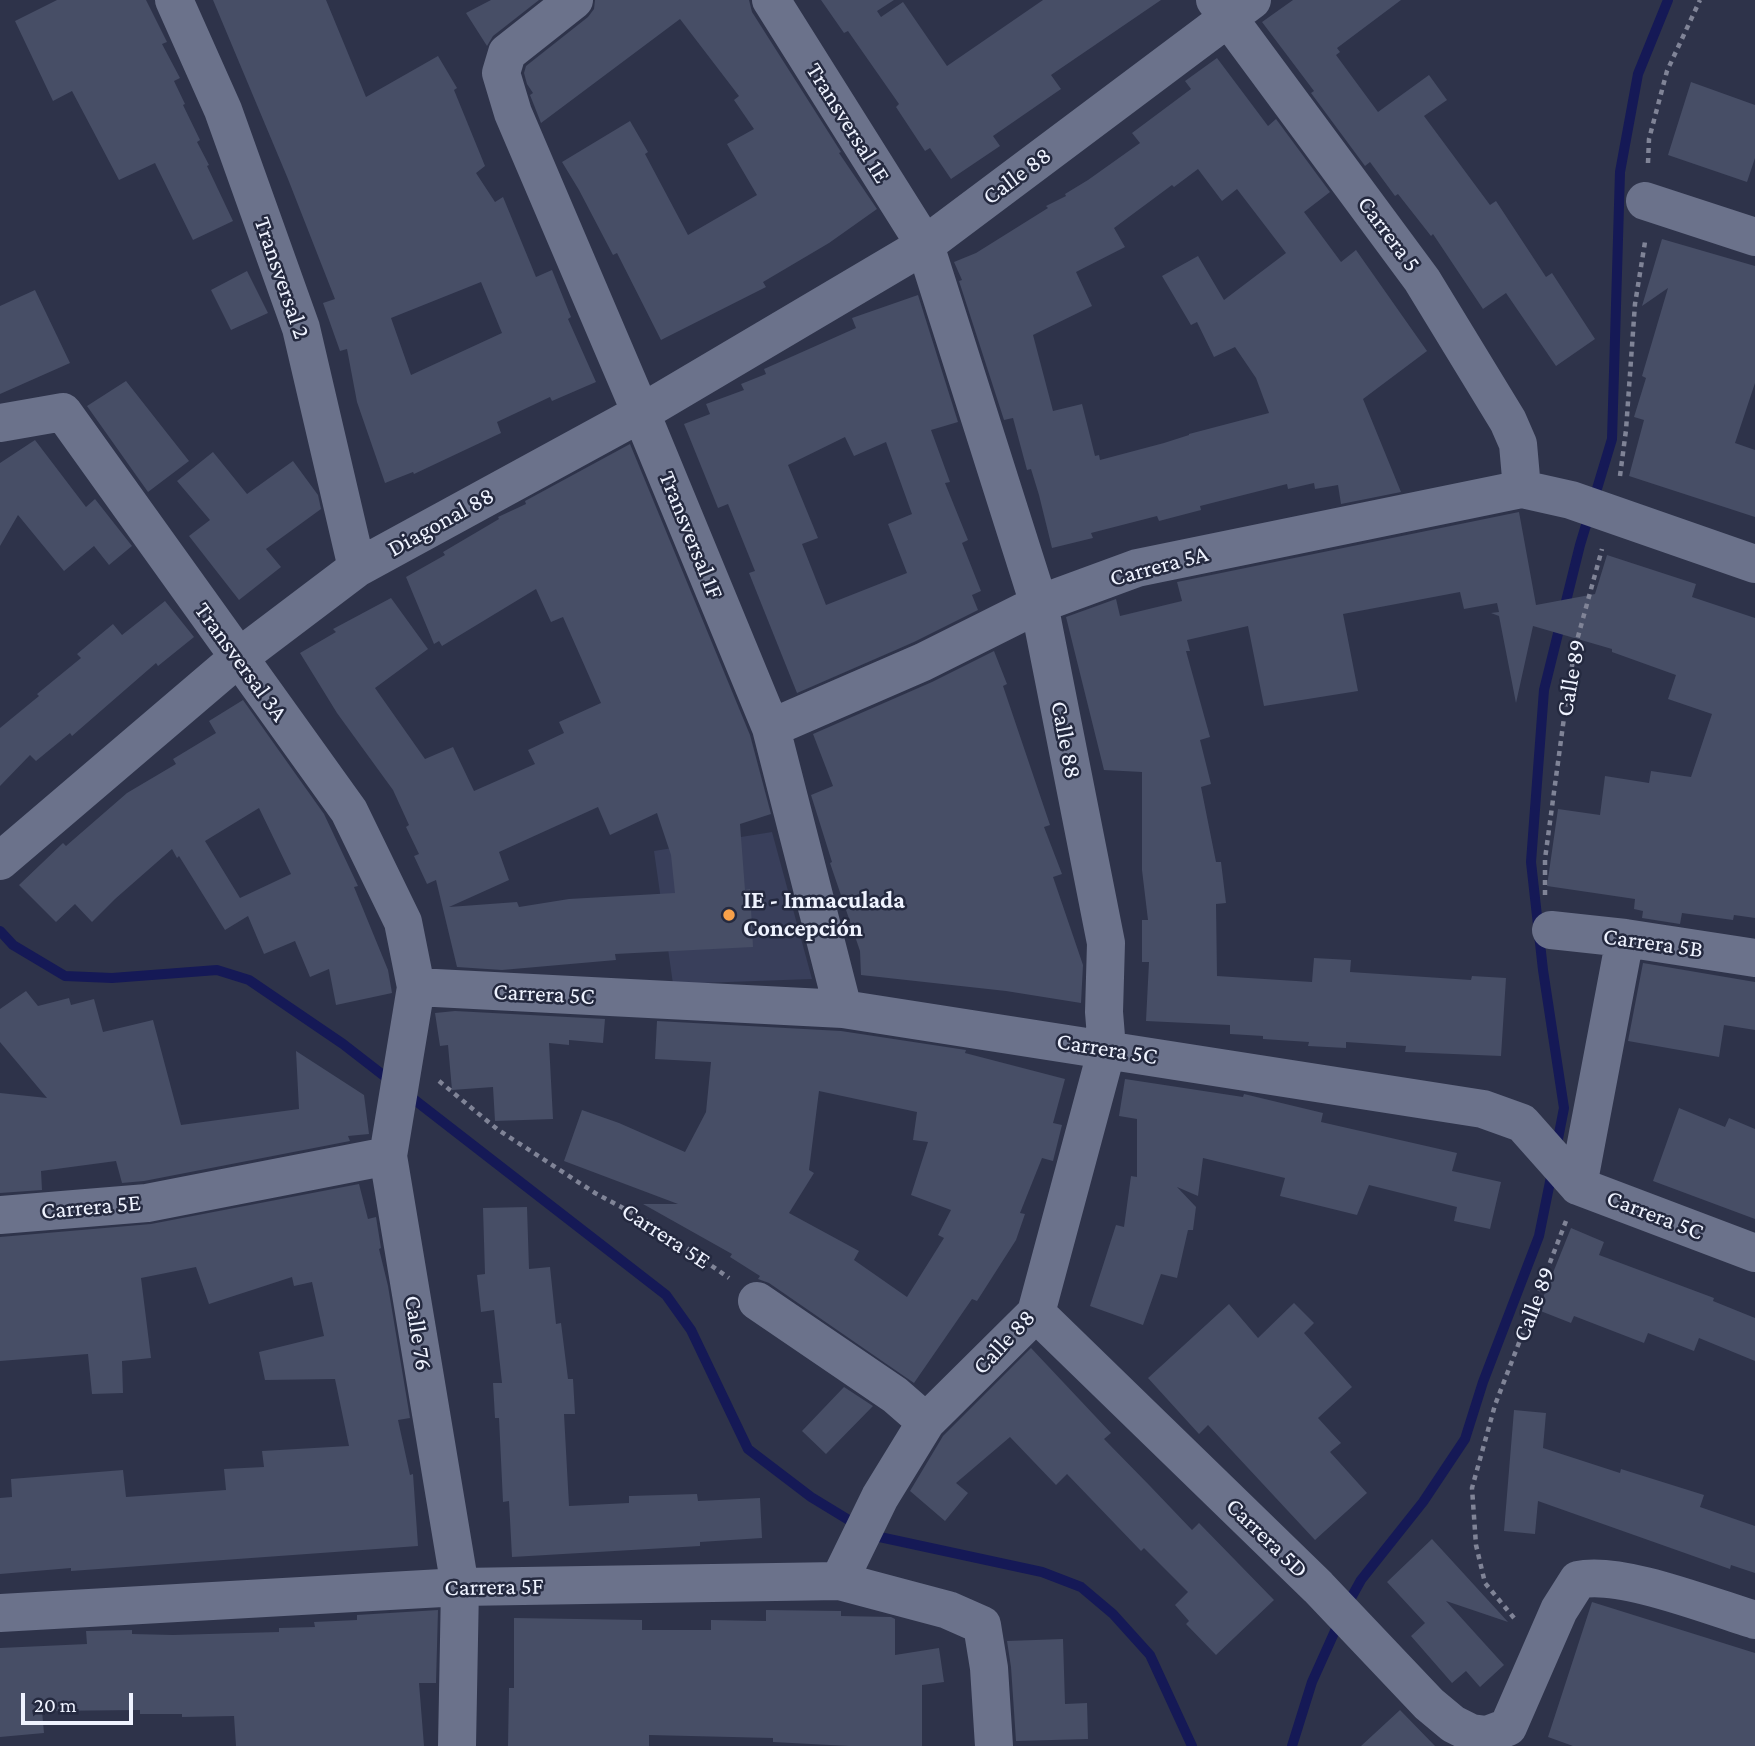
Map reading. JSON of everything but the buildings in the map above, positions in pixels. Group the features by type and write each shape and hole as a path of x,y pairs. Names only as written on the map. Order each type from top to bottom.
{"street":[{"name":"Transversal 2","path":"174,0 223,110 301,328 357,568"},
{"name":"Transversal 1F","path":"573,0 507,53 501,73 513,113 771,728 843,1009"},
{"name":"Transversal 1E","path":"771,0 925,245"},
{"name":"Calle 88","path":"839,1581 880,1496 926,1422 1037,1313 1107,1049 1104,1012 1106,943 1039,604 925,245 1232,6"},
{"name":"Carrera 5","path":"1232,6 1422,280 1508,421 1518,444 1522,489"},
{"path":"1645,201 1755,237"},
{"name":"Diagonal 88","path":"0,860 237,658 357,568 641,413 925,245"},
{"name":"Transversal 3A","path":"0,423 63,412 349,811 403,922"},
{"name":"Carrera 5A","path":"771,728 923,662 1039,604 1137,568 1522,489 1571,500 1614,515"},
{"path":"1614,515 1755,564"},
{"name":"Calle 76","path":"403,922 416,987 388,1156 460,1587 457,1746"},
{"name":"Carrera 5B","path":"1551,930 1625,938 1755,958"},
{"path":"1578,1186 1625,938"},
{"name":"Carrera 5C","path":"416,987 843,1009 1483,1109 1522,1123 1578,1186 1755,1253"},
{"name":"Carrera 5E","path":"0,1215 147,1203 388,1156"},
{"path":"757,1301 895,1395 926,1422"},
{"name":"Carrera 5D","path":"1037,1313 1318,1587 1429,1704 1453,1724 1471,1733 1487,1735 1508,1727 1542,1650"},
{"path":"1542,1650 1559,1611 1578,1580 1591,1577 1636,1584 1755,1620"},
{"name":"Carrera 5F","path":"0,1614 460,1587 839,1581 948,1609 982,1625 989,1668 994,1746"}],"path":[{"name":"Calle 89","path":"1551,930 1545,906 1545,859 1567,688 1597,566 1614,515 1626,430"},
{"name":"Carrera 5E","path":"406,1051 497,1129 595,1193 651,1223 708,1262 757,1301"},
{"name":"Calle 89","path":"1542,1650 1485,1583 1476,1545 1472,1488 1495,1405 1578,1186"}],"shaded area":[{"name":"IE - Inmaculada Concepción","path":"772,832 812,979 673,984 654,851"}],"waterway":[{"path":"1556,1149 1564,1108 1543,970 1531,862 1544,690 1580,545 1612,439 1620,172 1638,74 1668,0"},
{"path":"0,931 13,945 65,976 112,978 217,970 249,980 343,1044 392,1082"},
{"path":"407,1094 666,1295 691,1330 748,1449 811,1497 875,1536 1042,1572 1081,1587 1113,1614 1150,1655 1192,1746"},
{"path":"1346,1607 1361,1580 1423,1502 1465,1439 1483,1382 1539,1236 1552,1172"},
{"path":"1292,1746 1312,1682 1339,1622"}],"place":[{"name":"IE - Inmaculada Concepción","path":"729,915"}]}
